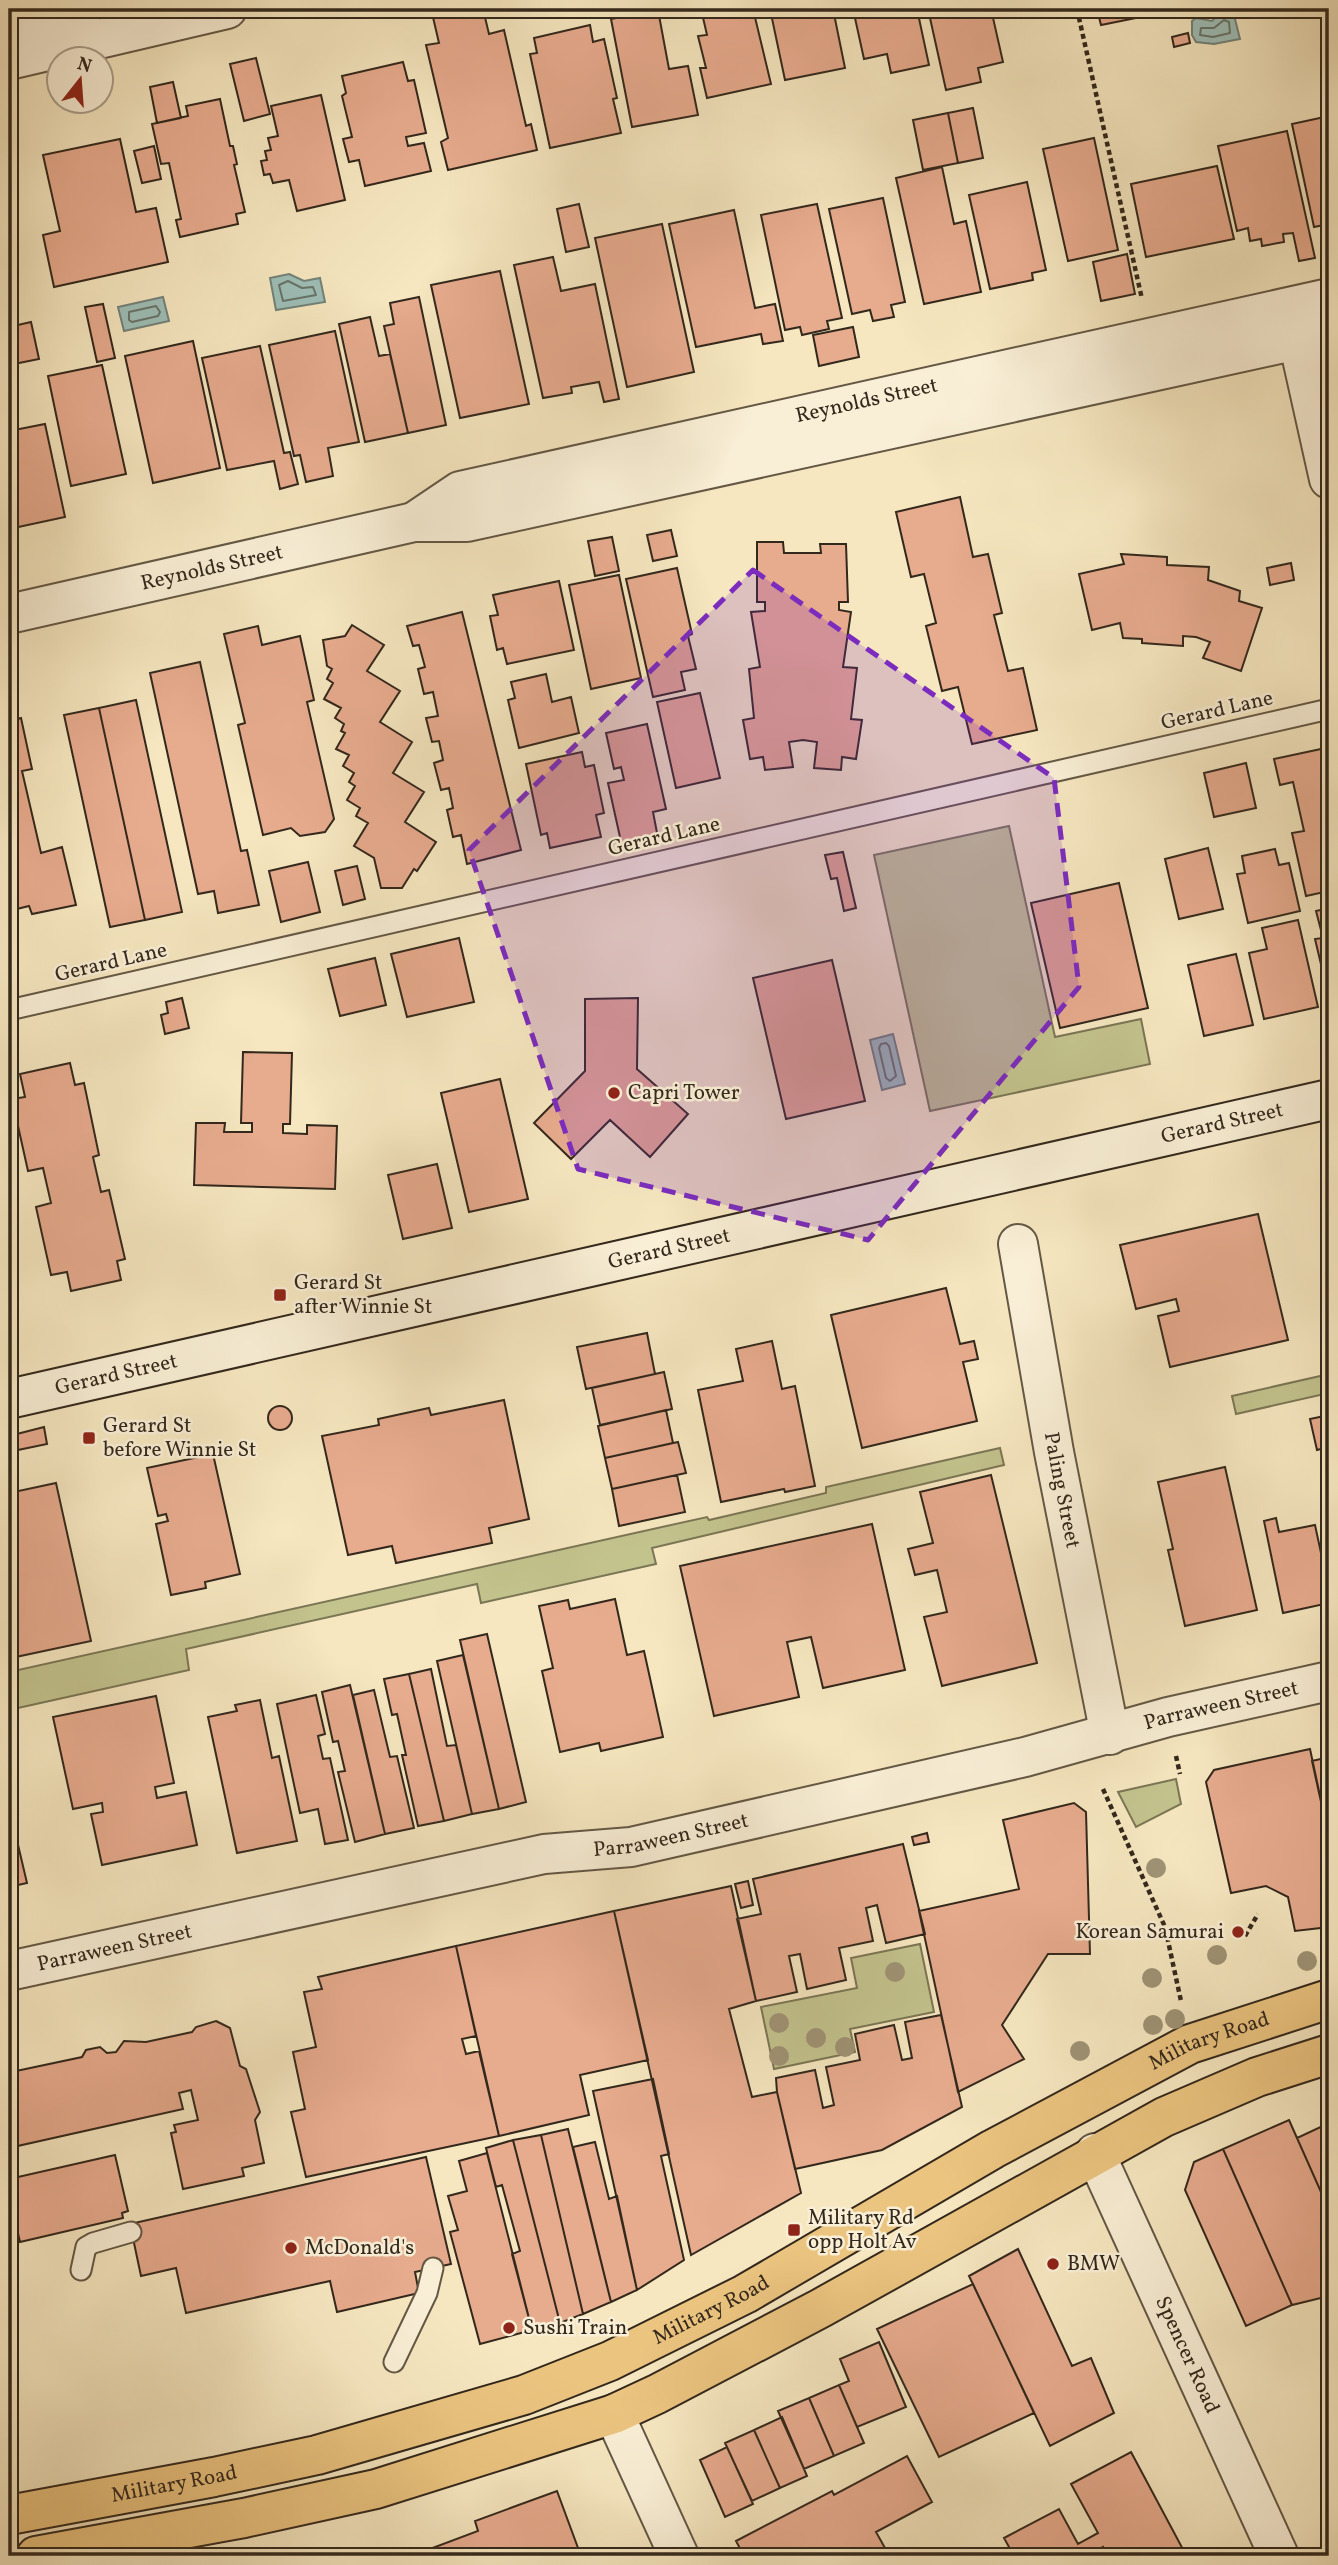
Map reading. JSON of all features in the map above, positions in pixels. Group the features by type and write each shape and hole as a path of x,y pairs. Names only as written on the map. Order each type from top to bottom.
{"highway":[{"name":"Military Road","path":"9,2515 317,2455 524,2395 610,2361 745,2294 993,2149 1190,2044 1329,1999"},
{"path":"36,2556 244,2518 376,2489 614,2414 821,2308 1095,2153 1164,2117 1245,2082 1329,2053"}],"street":[{"path":"9,28 84,9"},
{"path":"9,61 227,9"},
{"name":"Reynolds Street","path":"414,522 460,491 1329,298"},
{"path":"1313,337 1329,479"},
{"name":"Reynolds Street","path":"9,614 414,522 467,522 1313,337"},
{"name":"Gerard Street","path":"9,1399 1329,1099"},
{"name":"Paling Street","path":"1018,1244 1054,1452 1110,1735"},
{"name":"Parraween Street","path":"9,1971 544,1854 631,1847 1025,1757 1168,1717 1329,1681"},
{"name":"Spencer Road","path":"1095,2153 1279,2556"},
{"path":"614,2414 679,2556"}],"lane":[{"name":"Gerard Lane","path":"9,1010 1329,709"},
{"path":"81,2270 86,2247 93,2242 131,2232"},
{"path":"394,2362 427,2293 433,2268"}],"path":[{"path":"1077,9 1143,300"},
{"path":"1103,1789 1165,1927 1181,2001"},
{"path":"1245,1936 1258,1914"}],"highlighted area":[{"path":"753,570 1054,778 1079,987 868,1240 578,1169 469,850"}],"green space":[{"path":"1009,826 1055,1037 1141,1019 1150,1064 930,1111 874,855"},
{"path":"1329,1374 1329,1393 1236,1414 1232,1396"},
{"path":"1000,1448 1004,1465 652,1548 656,1564 481,1603 477,1584 186,1649 189,1670 9,1710 9,1672 707,1517 709,1520 826,1493 826,1487"},
{"path":"1176,1779 1181,1804 1136,1827 1118,1792"},
{"path":"920,1944 934,2012 850,2029 855,2052 774,2069 761,2007 857,1988 851,1958"}],"water":[{"path":"1221,12 1234,15 1240,39 1214,44 1196,42 1192,35 1192,21 1196,18 1212,21"},
{"path":"289,274 304,281 320,278 325,302 276,310 270,278"},
{"path":"163,297 169,321 124,331 118,307"},
{"path":"893,1034 905,1084 882,1090 870,1040"}],"building":[{"path":"450,9 483,9 489,34 504,30 526,126 531,124 537,150 448,170 441,142 448,138 426,45 439,43 432,13"},
{"path":"701,9 753,9 771,84 707,98 700,68 706,68 698,36 707,35"},
{"path":"770,9 833,9 845,68 785,80"},
{"path":"853,9 917,9 929,65 891,73 887,54 864,59"},
{"path":"928,9 991,9 1003,62 978,68 981,82 946,90"},
{"path":"1097,9 1152,9 1140,11 1141,17 1101,25"},
{"path":"658,10 669,69 688,66 698,115 632,127 611,19"},
{"path":"590,25 593,42 604,39 617,98 613,99 621,133 550,148 530,54 537,53 534,38"},
{"path":"1188,33 1190,43 1174,47 1172,37"},
{"path":"256,58 270,114 244,121 230,64"},
{"path":"403,62 408,81 414,80 426,133 406,137 408,146 424,143 431,171 365,186 359,160 349,162 343,139 352,137 342,96 346,93 342,76"},
{"path":"173,82 181,118 157,123 150,87"},
{"path":"321,95 345,200 297,211 289,180 273,183 270,174 264,175 261,161 267,160 265,151 271,150 268,138 278,136 271,106"},
{"path":"220,99 230,146 233,146 237,164 234,165 245,212 236,214 238,224 180,237 176,220 181,219 169,163 161,164 152,124 188,116 186,106"},
{"path":"973,108 983,158 958,163 948,113"},
{"path":"948,113 958,163 923,170 913,120"},
{"path":"1329,116 1329,224 1314,227 1292,124"},
{"path":"1287,131 1315,258 1299,261 1293,233 1283,234 1284,242 1262,246 1261,239 1250,241 1248,228 1237,231 1218,146"},
{"path":"1094,138 1118,250 1068,261 1043,149"},
{"path":"120,139 136,212 156,208 168,262 54,287 43,235 60,231 43,155"},
{"path":"154,146 161,179 142,183 134,151"},
{"path":"1217,166 1234,239 1146,257 1131,184"},
{"path":"942,167 954,224 966,221 981,292 924,304 896,178"},
{"path":"1027,182 1046,270 1032,273 1033,280 990,289 969,195"},
{"path":"883,198 905,302 891,305 894,317 873,321 870,310 852,314 829,209"},
{"path":"579,204 589,247 566,252 557,209"},
{"path":"817,204 842,318 827,321 829,329 802,335 800,327 785,330 761,215"},
{"path":"734,210 755,308 775,304 783,341 763,344 761,334 696,347 669,224"},
{"path":"662,224 694,372 627,387 595,238"},
{"path":"1127,254 1135,294 1101,301 1093,262"},
{"path":"553,257 561,291 595,284 619,399 604,402 599,382 571,387 572,393 543,398 514,265"},
{"path":"500,271 529,404 460,418 431,285"},
{"path":"419,297 446,425 408,433 384,326 394,324 390,303"},
{"path":"103,304 115,358 97,362 85,307"},
{"path":"370,317 379,356 390,354 408,433 365,442 339,324"},
{"path":"31,322 39,359 9,365 9,327"},
{"path":"853,327 859,357 819,366 813,335"},
{"path":"335,331 359,442 328,448 333,476 306,482 300,455 294,456 269,345"},
{"path":"193,341 220,468 153,483 125,356"},
{"path":"260,346 284,453 290,452 298,484 280,489 274,461 227,470 202,358"},
{"path":"102,365 126,474 71,486 48,376"},
{"path":"45,424 65,517 9,529 9,431"},
{"path":"960,497 973,557 988,554 1002,613 994,615 1008,671 1023,668 1037,730 972,744 958,687 942,691 926,626 936,623 924,574 911,577 896,512"},
{"path":"671,530 677,556 653,561 647,535"},
{"path":"612,537 619,571 595,576 588,541"},
{"path":"757,542 783,542 784,553 821,553 820,544 846,544 848,602 839,602 839,610 851,612 843,667 857,668 851,719 862,720 856,759 842,757 841,770 814,768 817,742 803,740 789,742 793,767 765,770 763,757 750,759 743,720 754,718 749,669 760,667 751,612 765,611 765,602 757,602"},
{"path":"1121,554 1167,557 1167,565 1209,567 1208,580 1240,591 1239,601 1262,608 1241,671 1203,658 1210,642 1196,637 1183,636 1183,646 1142,643 1142,639 1123,638 1120,623 1092,630 1079,574 1124,564"},
{"path":"1291,563 1294,580 1270,585 1267,568"},
{"path":"677,568 692,634 688,636 696,669 681,672 685,690 653,697 626,579"},
{"path":"619,575 641,678 591,689 569,585"},
{"path":"559,581 574,650 507,664 503,648 497,650 490,616 498,615 493,595"},
{"path":"462,612 521,850 467,864 461,835 453,837 447,810 453,808 449,788 441,790 434,763 443,760 439,741 432,742 426,718 438,716 433,692 424,694 418,669 425,667 419,645 413,646 407,626"},
{"path":"352,625 384,645 367,671 400,691 380,722 412,742 393,773 424,792 405,822 436,842 402,888 381,888 374,858 354,846 368,823 356,816 360,808 347,800 355,786 349,782 354,773 343,766 349,755 336,749 345,733 341,731 344,724 335,718 341,708 324,699 333,683 327,679 332,669 327,666 323,640 345,636"},
{"path":"258,626 262,645 300,636 314,700 307,702 334,819 325,832 300,836 291,828 263,835 238,725 245,723 224,634"},
{"path":"200,662 241,851 247,850 259,905 218,913 214,891 198,894 150,673"},
{"path":"546,674 552,702 571,697 579,733 519,748 508,700 515,698 511,682"},
{"path":"700,693 720,778 676,788 657,702"},
{"path":"136,700 182,912 145,920 99,708"},
{"path":"99,708 145,920 110,927 64,715"},
{"path":"21,718 32,769 22,771 41,853 62,847 76,905 32,914 29,906 9,911 9,721"},
{"path":"647,724 666,809 653,812 658,838 622,846 608,783 624,780 621,767 614,769 606,733"},
{"path":"1321,749 1329,785 1329,891 1306,896 1292,833 1304,831 1293,782 1280,785 1274,759"},
{"path":"582,752 585,767 594,765 604,813 596,815 601,837 550,848 547,833 541,835 526,764"},
{"path":"1246,763 1256,808 1214,817 1204,773"},
{"path":"1208,848 1223,909 1179,919 1165,859"},
{"path":"1275,849 1279,865 1289,863 1300,911 1248,923 1237,874 1245,873 1242,856"},
{"path":"843,852 856,908 844,911 837,878 831,879 825,855"},
{"path":"308,862 320,912 281,922 269,871"},
{"path":"357,866 365,899 343,905 335,871"},
{"path":"1119,883 1148,1008 1060,1028 1031,903"},
{"path":"1329,908 1329,998 1315,939 1323,938 1316,911"},
{"path":"1298,920 1318,1007 1264,1019 1249,953 1267,949 1262,928"},
{"path":"459,938 474,1002 407,1017 391,954"},
{"path":"1236,954 1253,1025 1204,1036 1188,965"},
{"path":"375,958 386,1005 340,1016 328,969"},
{"path":"832,960 865,1101 786,1119 753,978"},
{"path":"182,998 189,1028 165,1034 161,1015 168,1013 166,1002"},
{"name":"Capri Tower","path":"638,998 637,1069 688,1114 650,1157 610,1120 571,1159 534,1123 585,1071 585,999"},
{"path":"243,1052 292,1053 290,1124 283,1124 283,1133 307,1134 307,1125 337,1126 335,1189 194,1185 196,1123 225,1123 224,1132 252,1132 252,1123 241,1123"},
{"path":"70,1063 75,1085 84,1083 99,1155 93,1157 101,1192 109,1190 125,1259 117,1261 121,1280 71,1291 67,1272 51,1275 36,1207 51,1203 43,1168 28,1171 12,1099 25,1097 20,1074"},
{"path":"500,1079 528,1199 469,1212 441,1093"},
{"path":"437,1164 452,1228 403,1239 388,1175"},
{"path":"1258,1214 1288,1340 1170,1367 1158,1316 1179,1311 1176,1299 1136,1309 1120,1245"},
{"path":"946,1288 960,1344 974,1341 978,1359 963,1362 977,1421 862,1448 831,1315"},
{"path":"647,1333 655,1374 586,1389 577,1347"},
{"path":"772,1341 782,1389 795,1386 815,1486 785,1492 784,1489 721,1502 698,1390 743,1381 736,1349"},
{"path":"664,1372 672,1409 600,1425 592,1388"},
{"path":"504,1400 529,1519 489,1528 492,1543 396,1563 392,1546 348,1555 322,1436 379,1425 378,1419 429,1408 431,1415"},
{"path":"280,1406 289,1409 292,1418 289,1427 280,1430 271,1427 268,1418 271,1409"},
{"path":"666,1410 673,1443 605,1458 598,1426"},
{"path":"1329,1415 1329,1447 1317,1450 1310,1419"},
{"path":"44,1427 47,1444 13,1451 9,1436"},
{"path":"678,1442 686,1473 612,1489 605,1458"},
{"path":"213,1454 240,1574 205,1582 206,1588 171,1595 156,1524 168,1521 166,1514 158,1516 147,1468"},
{"path":"1225,1467 1257,1610 1185,1626 1168,1550 1173,1549 1158,1482"},
{"path":"677,1475 685,1512 619,1526 612,1489"},
{"path":"991,1475 1037,1663 942,1686 924,1617 947,1612 937,1570 915,1575 908,1549 933,1543 920,1492"},
{"path":"56,1483 91,1641 11,1658 9,1647 13,1644 9,1627 9,1493"},
{"path":"1276,1518 1279,1532 1315,1525 1329,1590 1329,1603 1283,1613 1264,1521"},
{"path":"872,1524 905,1670 823,1688 811,1637 787,1642 799,1697 714,1716 680,1566"},
{"path":"615,1599 627,1655 644,1651 663,1737 601,1751 599,1743 560,1752 542,1671 553,1668 539,1606 568,1600 570,1609"},
{"path":"487,1634 526,1802 499,1809 460,1640"},
{"path":"463,1655 499,1809 472,1814 437,1661"},
{"path":"431,1669 447,1746 456,1745 472,1814 444,1821 409,1674"},
{"path":"409,1674 444,1821 418,1826 402,1755 406,1755 397,1714 392,1715 384,1679"},
{"path":"350,1685 385,1834 355,1842 338,1772 345,1771 338,1741 333,1742 322,1692"},
{"path":"374,1690 390,1757 397,1756 414,1828 385,1834 353,1695"},
{"path":"316,1695 325,1734 318,1736 323,1759 330,1758 348,1840 325,1844 318,1809 300,1813 277,1704"},
{"path":"156,1696 174,1783 155,1787 157,1798 186,1792 197,1845 102,1865 91,1814 103,1812 102,1803 73,1809 53,1717"},
{"path":"260,1700 272,1758 279,1756 297,1841 237,1853 208,1717 237,1711 235,1705"},
{"path":"1310,1749 1329,1838 1329,1927 1295,1931 1288,1897 1266,1886 1231,1893 1206,1782 1214,1770"},
{"path":"1329,1757 1329,1838 1312,1761"},
{"path":"14,1795 18,1814 11,1815 27,1883 9,1887 9,1796"},
{"path":"1074,1803 1086,1812 1090,1954 1048,1954 1002,2025 1024,2059 958,2092 919,1911 1019,1889 1003,1820"},
{"path":"927,1833 929,1842 914,1845 912,1837"},
{"path":"903,1844 925,1934 886,1943 877,1905 866,1908 873,1941 839,1948 846,1980 807,1989 800,1954 789,1956 797,1992 756,2001 737,1919 761,1914 753,1879"},
{"path":"748,1881 753,1905 741,1908 735,1884"},
{"path":"731,1886 756,2001 729,2009 752,2097 777,2092 801,2193 691,2255 614,1911"},
{"path":"614,1911 648,2060 580,2075 589,2115 499,2136 456,1946"},
{"path":"456,1946 476,2036 462,2039 466,2054 479,2051 499,2136 306,2177 291,2112 305,2109 293,2052 316,2047 304,1992 322,1989 318,1977"},
{"path":"941,2015 962,2107 882,2150 795,2169 776,2078 815,2070 823,2108 834,2105 826,2067 860,2060 855,2034 894,2025 902,2060 912,2058 905,2022"},
{"path":"216,2021 230,2028 240,2066 246,2069 260,2112 255,2120 264,2163 242,2168 244,2176 183,2189 171,2133 176,2132 174,2125 198,2120 191,2090 179,2093 183,2109 13,2147 9,2136 9,2078 17,2076 16,2071 82,2057 86,2050 100,2047 107,2053 116,2052 124,2041 146,2042 192,2032 196,2027"},
{"path":"653,2079 669,2154 661,2156 684,2260 637,2290 593,2091"},
{"path":"1289,2120 1329,2210 1329,2296 1292,2305 1223,2149"},
{"path":"1329,2123 1329,2210 1297,2138"},
{"path":"568,2129 611,2302 583,2314 541,2135"},
{"path":"541,2135 583,2314 560,2323 513,2140"},
{"path":"513,2140 560,2323 532,2330 512,2254 520,2251 502,2185 496,2187 486,2148"},
{"path":"595,2142 609,2199 617,2196 637,2290 611,2302 573,2147"},
{"path":"1223,2149 1292,2305 1246,2326 1185,2190 1194,2162"},
{"path":"487,2153 532,2330 480,2344 450,2232 458,2230 448,2196 467,2191 459,2161"},
{"path":"115,2155 128,2211 122,2213 123,2218 20,2242 9,2195 9,2179"},
{"name":"McDonald's","path":"426,2157 451,2264 415,2272 419,2293 337,2312 330,2281 186,2313 176,2268 141,2276 130,2224"},
{"path":"1018,2249 1072,2366 1091,2358 1114,2413 1050,2446 969,2276"},
{"path":"973,2284 1034,2413 939,2457 877,2329"},
{"path":"879,2342 906,2407 857,2427 839,2385 849,2381 840,2359"},
{"path":"839,2385 864,2443 834,2456 809,2398"},
{"path":"809,2398 834,2456 804,2469 778,2411"},
{"path":"782,2417 807,2476 780,2488 754,2430"},
{"path":"754,2430 780,2488 752,2501 725,2443"},
{"path":"727,2447 753,2504 725,2517 700,2460"},
{"path":"1131,2452 1186,2555 1107,2556 1103,2547 1086,2556 1014,2556 1004,2538 1059,2509 1078,2544 1098,2533 1071,2484"},
{"path":"907,2456 932,2502 876,2532 885,2548 870,2556 788,2556 787,2553 781,2556 744,2556 736,2541 832,2491 834,2495"},
{"path":"557,2491 581,2556 411,2556 478,2531 475,2521"},
{"path":"885,2548 889,2556 870,2556"}],"place":[{"name":"Capri Tower","path":"614,1093"},
{"name":"Gerard St after Winnie St","path":"280,1295"},
{"name":"Gerard St before Winnie St","path":"89,1438"},
{"name":"Korean Samurai","path":"1238,1932"},
{"name":"Military Rd opp Holt Av","path":"794,2230"},
{"name":"McDonald's","path":"291,2248"},
{"name":"BMW","path":"1053,2264"},
{"name":"Sushi Train","path":"509,2328"}]}
